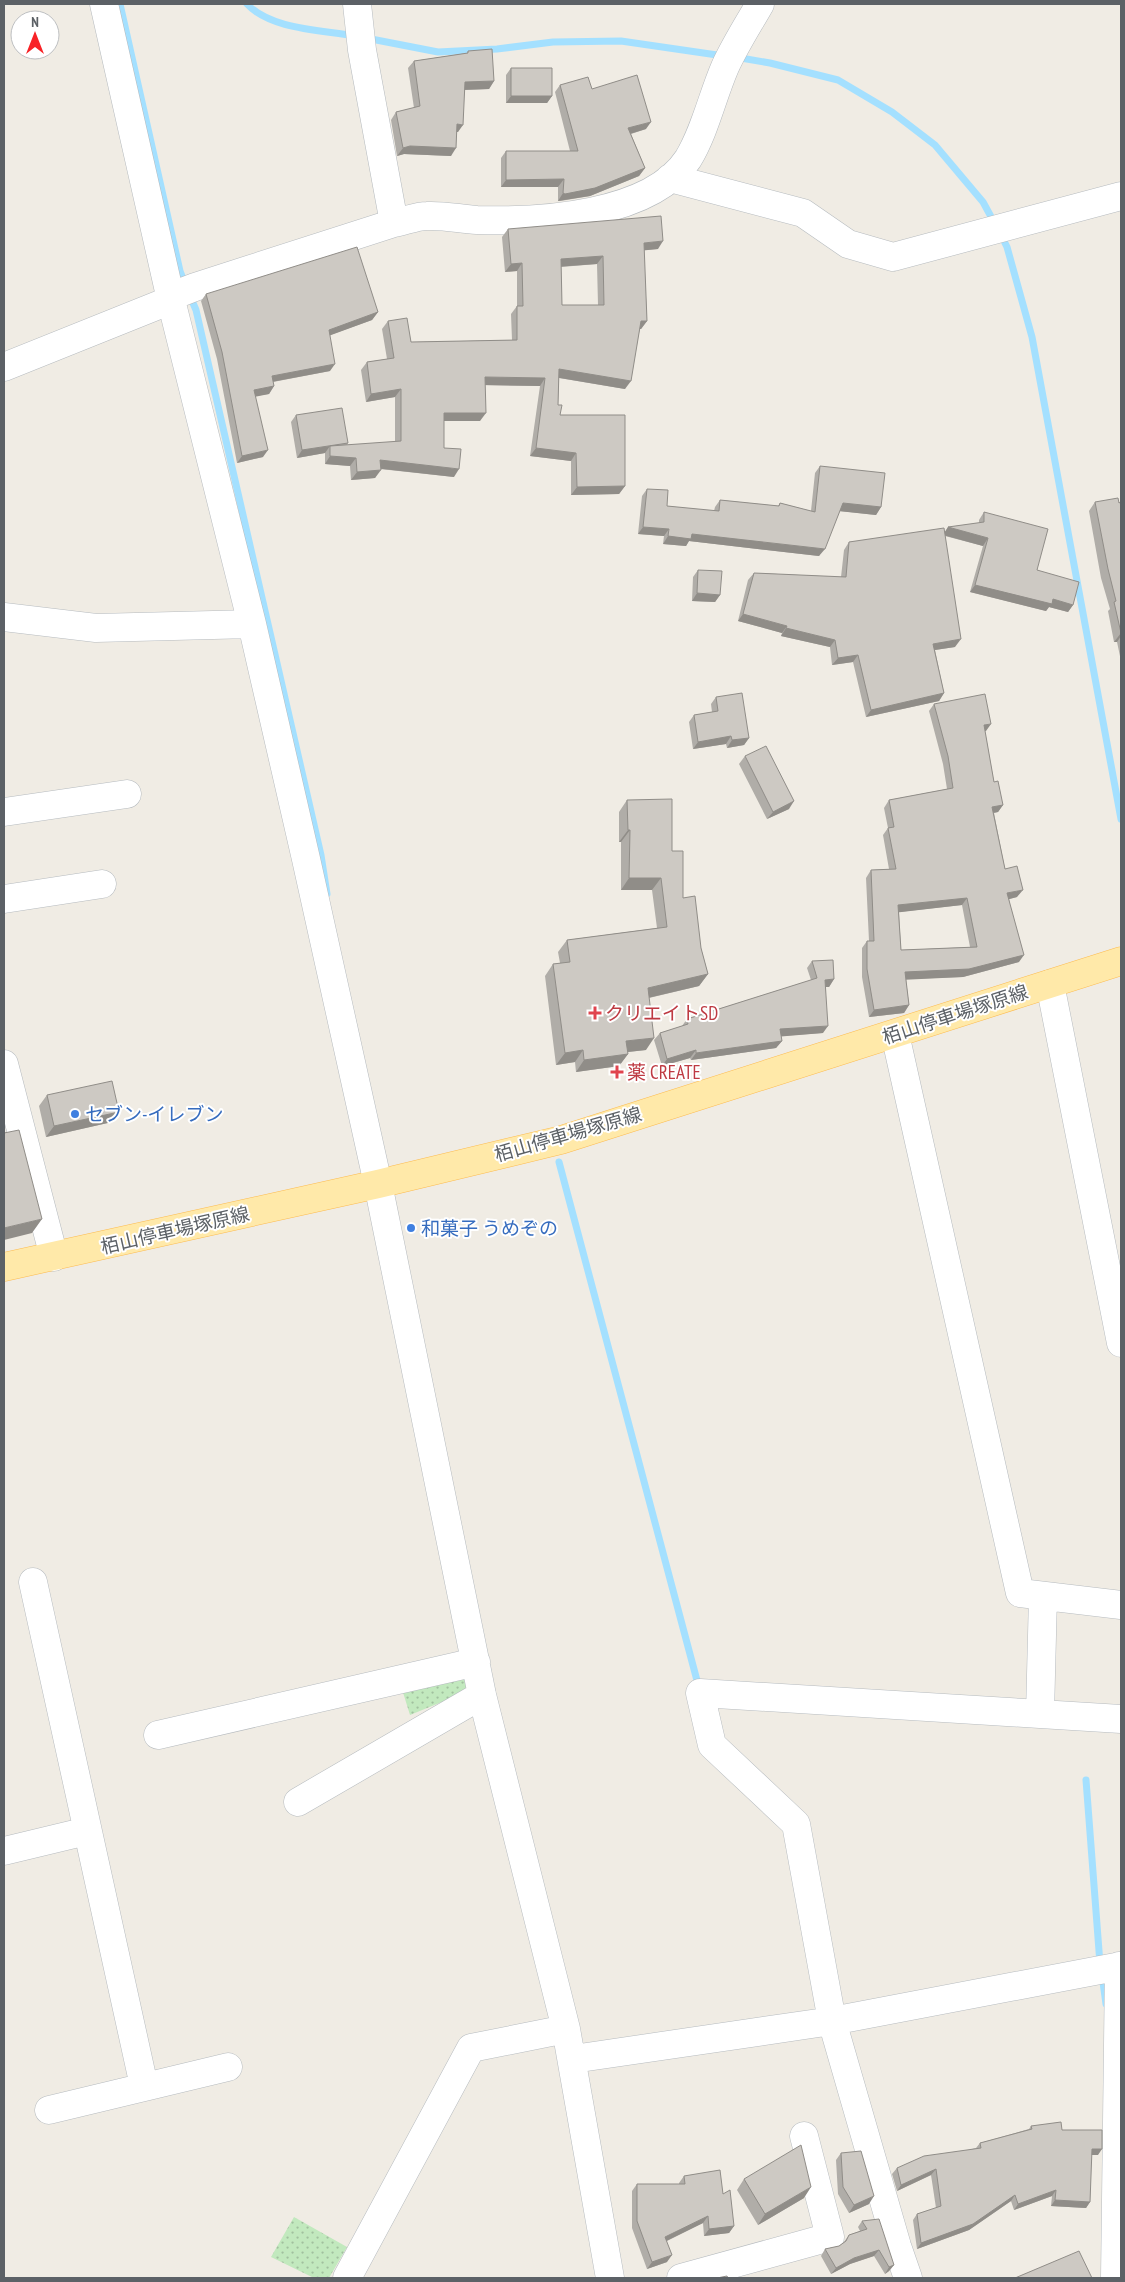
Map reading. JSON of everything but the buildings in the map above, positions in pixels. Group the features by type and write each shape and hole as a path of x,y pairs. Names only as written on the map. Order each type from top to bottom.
{"main road":[{"name":"栢山停車場塚原線","path":"4,1267 378,1184 561,1140 1121,961"}],"street":[{"path":"104,4 181,294 252,624 378,1184 482,1695 573,2059 610,2278"},
{"path":"4,367 181,294 394,223 426,216 478,220 535,218 600,211 639,198 670,178 687,159 714,101 725,68 760,4"},
{"path":"359,12 362,50 394,223"},
{"path":"670,178 803,213 848,244 893,257 1121,196"},
{"path":"4,617 96,628 252,624"},
{"path":"4,812 127,794"},
{"path":"4,899 102,884"},
{"path":"1050,984 1121,1343"},
{"path":"895,1034 1020,1593 1121,1605"},
{"path":"4,1064 54,1256"},
{"path":"33,1582 144,2086"},
{"path":"1040,1714 1043,1596"},
{"path":"158,1735 476,1662"},
{"path":"908,2278 832,2021 796,1824 712,1745 700,1693 1121,1719"},
{"path":"298,1802 482,1695"},
{"path":"4,1851 88,1832"},
{"path":"573,2059 832,2021 1120,1966 1115,2278"},
{"path":"347,2278 471,2048 566,2029"},
{"path":"49,2110 228,2067"},
{"path":"681,2278 830,2237 804,2136"}],"green space":[{"path":"467,1671 471,1690 410,1715 401,1686"},
{"path":"294,2217 347,2247 329,2278 314,2278 271,2257"}],"waterway":[{"path":"120,4 180,271 186,286"},
{"path":"247,4 257,13 283,24 355,36"},
{"path":"366,38 438,52 497,49 553,42 621,41 724,56"},
{"path":"735,57 770,63 838,80 892,112 935,145 983,202 995,224"},
{"path":"1000,233 1007,247 1032,337 1121,819"},
{"path":"190,296 196,310 321,855 327,894"},
{"path":"559,1162 699,1688"},
{"path":"1086,1780 1100,1964"},
{"path":"1102,1975 1106,2004"}],"place":[{"name":"クリエイトSD","path":"595,1013"},
{"name":"薬 CREATE","path":"617,1072"},
{"name":"セブン-イレブン","path":"75,1114"},
{"name":"和菓子 うめぞの","path":"411,1228"}]}
